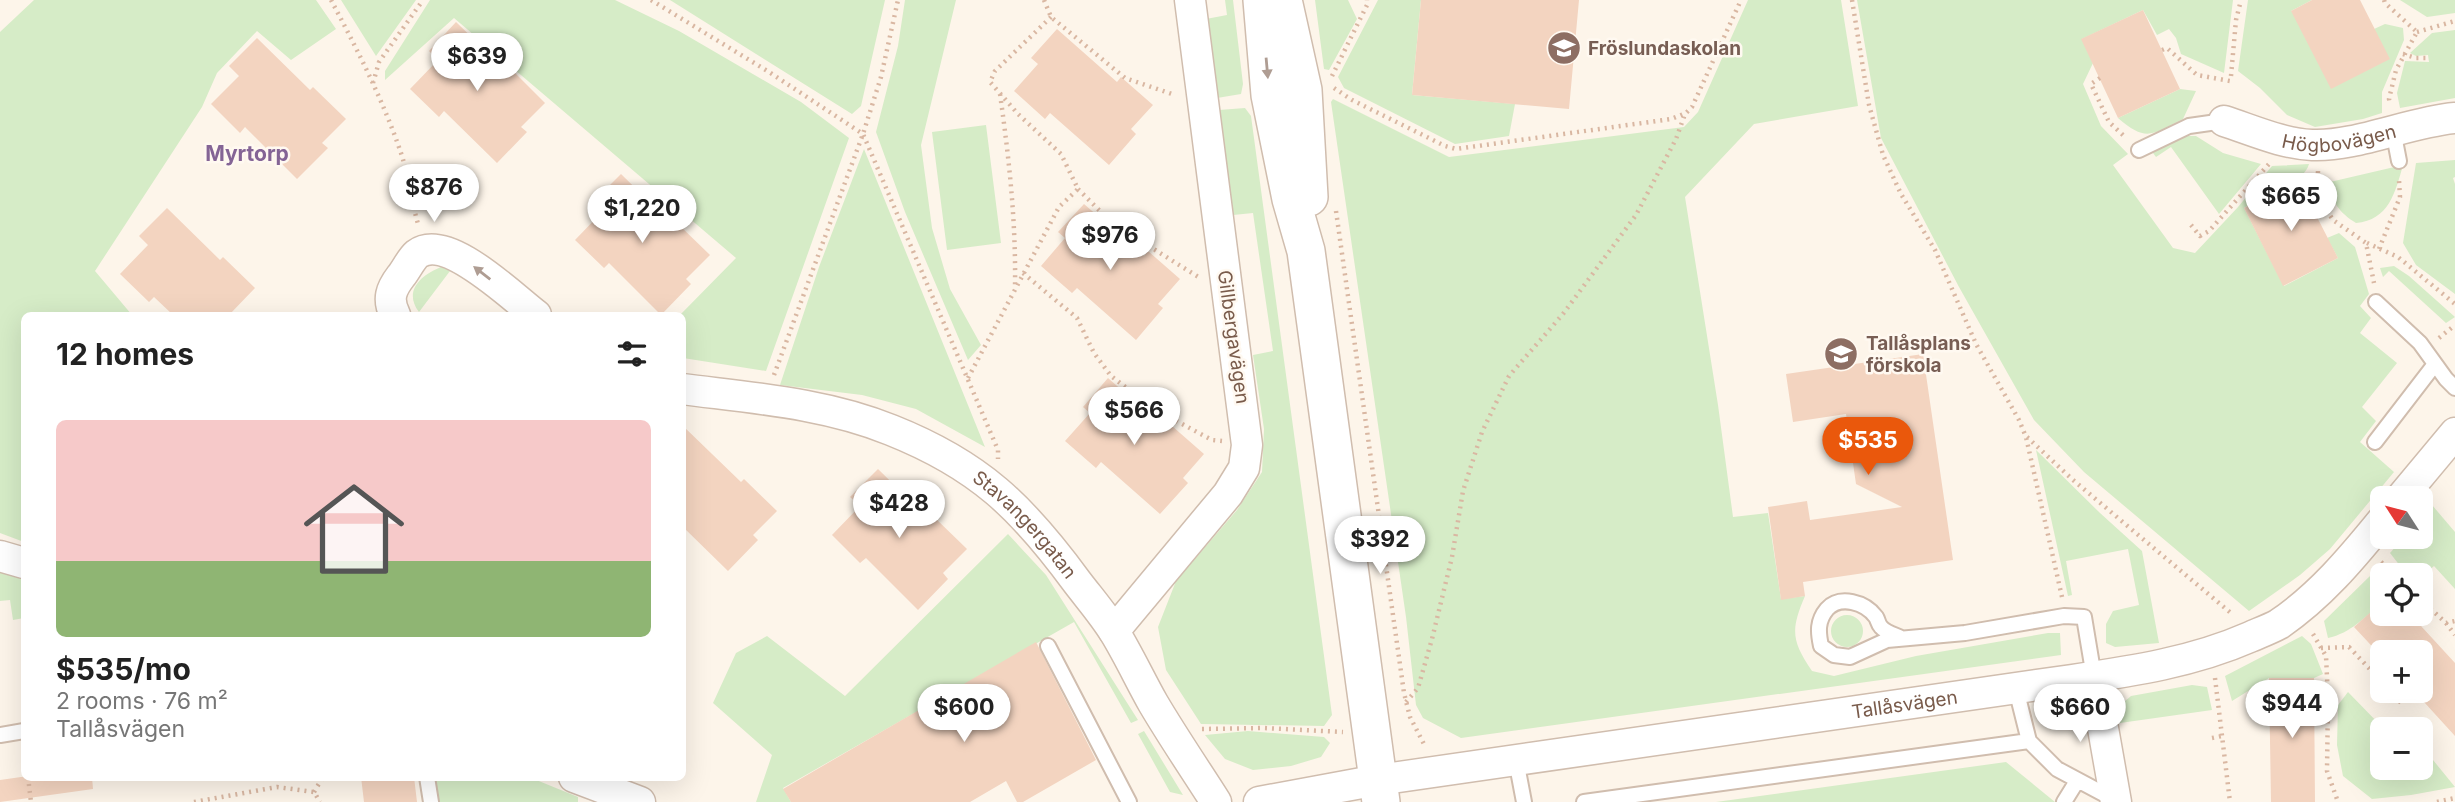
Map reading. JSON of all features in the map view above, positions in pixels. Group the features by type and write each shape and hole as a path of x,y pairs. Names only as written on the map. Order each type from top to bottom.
{"street":[{"name":"Gillbergavägen","path":"1114,631 1228,494 1244,468 1247,445 1190,0"},
{"path":"1259,802 1379,791 1306,251 1291,199 1270,95 1262,0"},
{"path":"1283,0 1303,90 1310,191 1306,251"},
{"name":"Högbovägen","path":"2224,121 2277,138 2321,145 2347,141 2392,121 2455,118"},
{"path":"394,312 391,289 417,254 431,249 460,256 532,312"},
{"name":"Stavangergatan","path":"686,390 821,409 889,429 952,459 985,480 1014,505 1046,540 1114,631 1153,702 1216,802"},
{"path":"2411,486 2455,433"},
{"name":"Tallåsvägen","path":"1379,791 1430,772 2175,664 2277,625 2314,596 2370,536"},
{"path":"0,556 21,562"},
{"path":"2094,677 2116,801"},
{"path":"585,787 640,802"}],"lane":[{"path":"2139,150 2189,126 2224,121"},
{"path":"2392,121 2399,160"},
{"path":"2376,302 2420,343 2455,388"},
{"path":"2375,442 2435,364"},
{"path":"1901,638 1882,629 1867,608 1840,601 1828,608 1817,630 1821,646 1834,655 1850,657 1879,643 1901,638 1965,633 2064,616 2084,617 2094,677"},
{"path":"1048,646 1129,802"},
{"path":"2016,689 2029,741 2057,769 2116,801"},
{"path":"0,735 21,732"},
{"path":"1584,802 2029,741"},
{"path":"1516,760 1524,802"},
{"path":"428,781 431,802"},
{"path":"2064,802 2077,781"}],"path":[{"path":"331,0 374,87 400,153 410,201 427,251"},
{"path":"374,87 373,78 379,62 423,0"},
{"path":"651,0 769,72 863,134 999,455 985,480"},
{"path":"770,400 775,368 863,134 881,77 898,0"},
{"path":"1044,0 1051,17 1125,78 1204,105"},
{"path":"1367,0 1352,40 1325,85 1332,86 1352,100 1445,146 1456,149 1671,119 1686,113"},
{"path":"1406,702 1418,688 1432,639 1452,557 1463,491 1482,432 1508,376 1563,314 1636,215 1697,96 1741,0"},
{"path":"1852,0 1871,114 1882,155 1901,194 1935,250 1976,344 2020,420 2026,437 2064,616"},
{"path":"2162,50 2167,48 2197,75 2230,78 2236,20 2241,0"},
{"path":"2384,0 2417,32"},
{"path":"1051,17 995,71 990,82 1018,114 1062,154 1078,189 1112,223 1178,266 1228,294"},
{"path":"2392,121 2389,99 2403,54 2417,32 2455,21"},
{"path":"2403,54 2429,58"},
{"path":"2100,78 2091,84 2109,122 2139,150"},
{"path":"999,93 1011,171 1015,225 1015,289"},
{"path":"2321,145 2317,194 2333,220 2366,243 2398,257 2455,304"},
{"path":"2379,249 2400,197 2399,160"},
{"path":"2190,225 2200,236 2209,231 2271,161"},
{"path":"967,379 1059,207 1078,189"},
{"path":"1334,198 1406,702 1410,717 1424,741 1430,772"},
{"path":"2316,216 2328,211"},
{"path":"2366,243 2376,302"},
{"path":"1023,273 1077,318 1094,353 1111,376 1154,409 1212,440 1247,445"},
{"path":"2026,437 2255,635"},
{"path":"2433,611 2455,635"},
{"path":"2446,623 2455,621"},
{"path":"2309,627 2326,656 2327,771 2338,802"},
{"path":"2321,648 2349,647 2370,669"},
{"path":"2214,674 2230,802"},
{"path":"1173,735 1206,728 1264,728 1341,733"},
{"path":"2212,738 2222,736"},
{"path":"28,781 32,802"},
{"path":"314,792 321,781"},
{"path":"194,802 277,788 314,792"},
{"path":"314,792 320,802"},
{"path":"2437,802 2455,798"}],"green space":[{"path":"34,0 316,0 336,29 291,60 257,31 217,73 202,107 95,271 129,312 21,312 21,541 0,533 0,32"},
{"path":"341,0 416,0 376,56"},
{"path":"430,0 615,0 679,31 801,102 849,138 766,371 686,358 686,312 683,312 736,258 454,18 385,80 385,71"},
{"path":"670,0 885,0 861,106 852,114"},
{"path":"905,0 956,0 921,145 932,228 950,289 981,345 968,360 905,212 876,132 898,46"},
{"path":"1225,0 1233,0 1243,84 1241,94 1217,98 1206,19 1227,15"},
{"path":"1315,0 1348,0 1357,19 1329,70 1324,69"},
{"path":"1378,0 1421,0 1412,95 1515,104 1509,136 1455,144 1344,88 1338,77"},
{"path":"1748,0 1841,0 1858,106 1754,124 1685,197 1733,517 1768,513 1781,599 1805,596 1797,618 1795,635 1800,652 1812,671 1834,676 1916,656 2048,633 2060,633 2061,655 1461,738 1423,718 1416,705 1406,617 1331,102 1333,99 1449,157 1684,127 1698,112"},
{"path":"1857,0 2233,0 2224,73 2181,54 2176,38 2169,29 2157,35 2143,10 2082,39 2093,63 2083,84 2101,126 2128,154 2113,165 2173,248 2195,253 2272,166 2309,164 2291,184 2244,208 2284,286 2338,258 2327,238 2339,233 2355,247 2369,294 2360,306 2371,318 2360,333 2397,363 2362,407 2376,421 2360,442 2394,472 2382,486 2370,486 2370,501 2330,549 2300,575 2249,611 2084,472 2034,420 1959,287 1881,138"},
{"path":"2248,0 2312,0 2291,11 2374,29 2385,24 2403,28 2404,40 2382,92 2382,113 2315,127 2287,115 2238,71"},
{"path":"2400,0 2455,0 2455,13 2427,17"},
{"path":"2455,30 2455,98 2400,108 2397,93 2405,61 2429,62 2428,55 2416,56 2410,53 2432,33"},
{"path":"2180,89 2196,91 2183,119 2164,129 2150,134 2143,133 2118,118"},
{"path":"1245,108 1251,116 1332,715 1324,726 1201,724 1166,670 1158,627 1176,581 1237,510 1262,472 1264,429 1253,355 1273,351 1253,213 1233,215 1219,110"},
{"path":"986,125 1001,243 947,250 932,132"},
{"path":"2196,136 2223,153 2261,164 2219,214 2171,147 2156,157 2153,153 2160,144"},
{"path":"864,149 985,447 916,409 862,395 780,385 819,267"},
{"path":"2455,160 2455,294 2416,265 2403,243 2416,163"},
{"path":"2403,165 2389,203 2376,217 2356,223 2341,211 2334,201 2330,182"},
{"path":"2394,266 2455,317 2446,323 2389,271 2383,277 2380,268"},
{"path":"441,267 450,271 419,312 413,297 416,285 427,274"},
{"path":"2036,450 2142,551 2159,643 2115,647 2106,643 2106,624 2113,611 2139,605 2128,549 2066,561 2072,595 2068,596"},
{"path":"2433,506 2455,532 2455,589 2433,567 2433,563 2398,563 2390,553 2393,550 2433,549"},
{"path":"1008,534 1046,575 1138,720 1131,723 1074,622 783,788 791,802 756,802 772,755 713,703 736,653 767,636 845,696"},
{"path":"0,573 21,576 21,619 13,620 10,600 0,601"},
{"path":"2370,576 2370,613 2351,628 2328,638 2324,621"},
{"path":"1847,615 1859,619 1863,631 1859,643 1847,647 1835,643 1831,631 1835,619"},
{"path":"2302,636 2311,644 2323,674 2314,678 2269,678 2232,701 2225,676"},
{"path":"2192,685 2207,687 2212,710 2120,723 2118,707 2131,696"},
{"path":"2348,692 2372,717 2370,717 2370,780 2433,780 2433,760 2455,787 2372,799 2343,776 2337,745 2338,705"},
{"path":"1144,731 1183,795 1170,792 1138,734"},
{"path":"1248,731 1324,737 1330,743 1321,757 1291,766 1253,770 1225,759 1205,735"},
{"path":"2006,762 2055,802 1716,802"},
{"path":"436,781 539,781 578,797 578,802 439,802"}],"building":[{"path":"1421,0 1579,0 1569,109 1412,95"},
{"path":"2312,0 2360,0 2390,59 2331,89 2291,11"},
{"path":"2143,10 2180,89 2118,118 2081,39"},
{"path":"456,22 510,74 513,71 545,103 521,127 527,132 497,163 444,111 439,117 410,89 438,60 429,51"},
{"path":"1057,29 1117,82 1121,77 1153,105 1131,129 1136,134 1109,165 1050,113 1045,119 1014,91 1038,64 1031,58"},
{"path":"257,38 310,90 313,87 346,119 322,143 328,148 297,179 245,127 240,133 211,104 239,76 229,66"},
{"path":"621,174 674,226 677,223 710,255 686,279 691,284 664,312 658,312 609,263 604,268 575,240 603,211 593,202"},
{"path":"2298,180 2338,258 2283,286 2244,208"},
{"path":"1084,204 1144,256 1148,251 1180,279 1158,304 1163,308 1136,340 1077,288 1072,293 1041,266 1065,238 1058,232"},
{"path":"167,208 220,260 223,257 255,288 232,312 170,312 154,297 149,302 120,274 148,245 139,236"},
{"path":"1923,354 1953,560 1803,582 1805,596 1781,600 1768,507 1807,501 1810,520 1902,507 1856,484 1846,414 1793,422 1786,374"},
{"path":"1108,378 1168,431 1172,426 1204,454 1183,478 1188,483 1160,514 1101,462 1096,468 1065,441 1090,413 1083,407"},
{"path":"686,429 741,482 744,479 777,511 753,535 758,540 728,571 686,530"},
{"path":"878,469 931,521 934,517 967,549 943,573 948,579 918,610 866,558 860,563 832,535 860,506 850,497"},
{"path":"2370,613 2370,626 2421,626 2455,663 2455,736 2425,703 2433,703 2433,640 2370,640 2370,644 2354,627"},
{"path":"1036,642 1096,760 1023,802 1017,802 1006,781 970,802 791,802 783,789"},
{"path":"2269,678 2314,678 2315,802 2271,802"},
{"path":"21,777 21,781 92,781 93,789 0,802 0,780"},
{"path":"361,781 414,781 417,802 364,802"}],"place":[{"name":"Fröslundaskolan","path":"1564,48"},
{"name":"Tallåsplans förskola","path":"1841,354"}],"district":[{"name":"Myrtorp","path":"247,154"}]}
